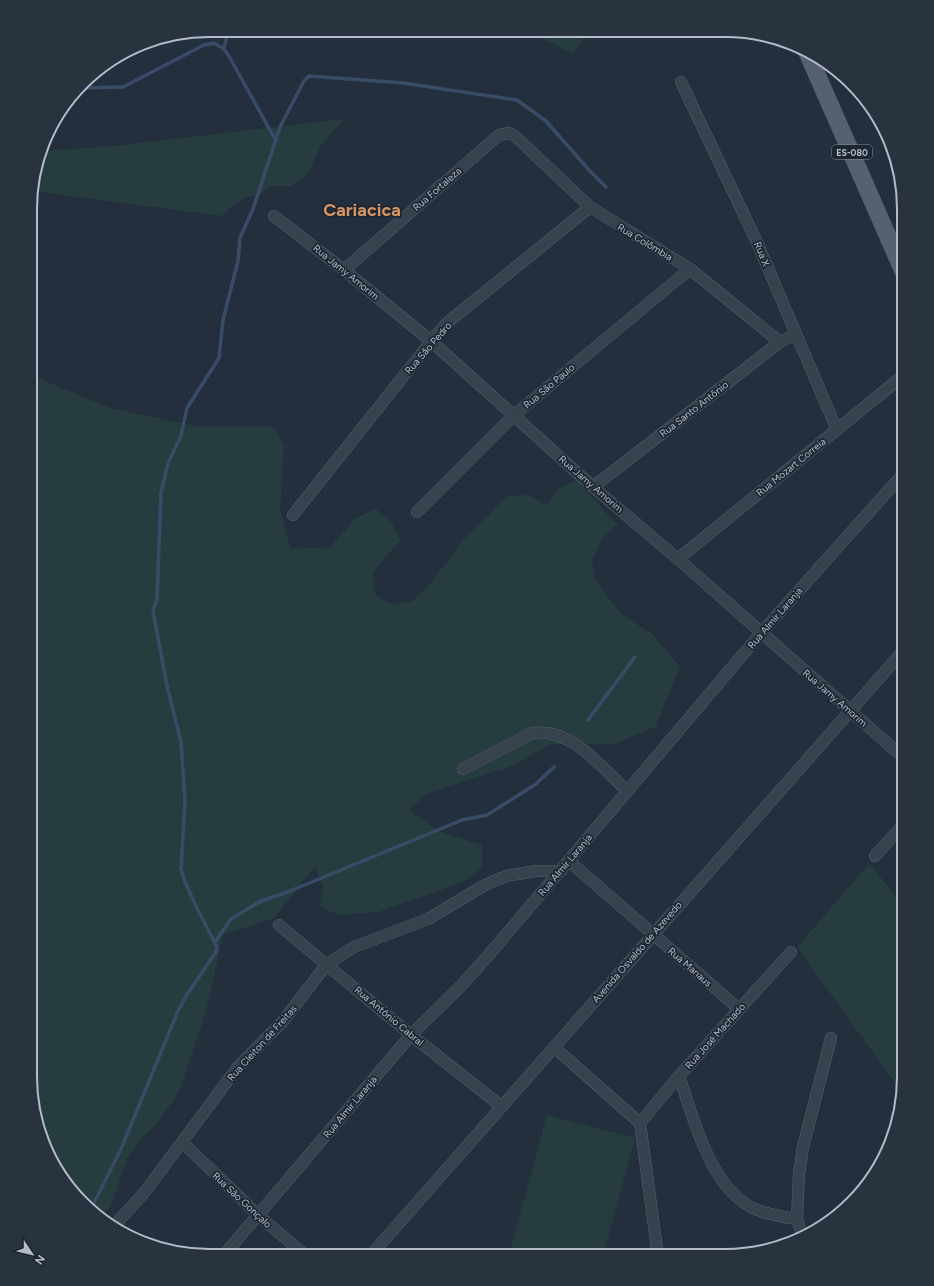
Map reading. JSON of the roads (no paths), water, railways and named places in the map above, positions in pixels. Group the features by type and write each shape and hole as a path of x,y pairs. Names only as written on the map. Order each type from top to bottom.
{"main road":[{"name":"ES-080","path":"810,60 897,257"}],"street":[{"name":"Rua X","path":"681,82 756,240 837,430"},
{"name":"Rua Fortaleza","path":"344,270 499,135 508,133 515,136"},
{"name":"Rua Colômbia","path":"515,136 590,207 690,269 780,342"},
{"name":"Rua São Pedro","path":"293,515 431,341 447,323 590,207"},
{"name":"Rua Jamy Amorim","path":"274,216 344,270 431,341 593,487 678,559 897,752"},
{"name":"Rua São Paulo","path":"417,512 513,416 690,269"},
{"name":"Rua Santo Antônio","path":"593,487 780,342 796,334"},
{"name":"Rua Mozart Correia","path":"678,559 897,381"},
{"name":"Rua Almir Laranja","path":"229,1249 412,1035 493,950 761,633 897,481"},
{"name":"Avenida Osvaldo de Azevedo","path":"376,1249 897,658"},
{"path":"463,769 532,733 548,732 554,733 575,743 627,791"},
{"path":"875,856 897,832"},
{"name":"Rua Manaus","path":"569,861 652,935 739,1009"},
{"name":"Rua Cleiton de Freitas","path":"117,1222 144,1193 237,1068 283,1021 327,964 354,947 428,919 485,885 506,876 536,870 560,871"},
{"name":"Rua Antônio Cabral","path":"279,925 412,1035 501,1106"},
{"name":"Rua José Machado","path":"640,1123 679,1076 791,952"},
{"path":"801,1231 797,1219 799,1174 803,1147 831,1038"},
{"path":"554,1047 640,1123 657,1249"},
{"path":"679,1076 703,1141 719,1176 728,1188 754,1208 770,1214 797,1219"},
{"name":"Rua São Gonçalo","path":"182,1142 258,1216 298,1249"}],"waterway":[{"path":"224,49 227,37"},
{"path":"86,88 123,87 204,45 214,43 224,49 230,58 276,141"},
{"path":"93,1204 121,1149 178,1011 186,996 216,952 217,947 196,906 181,869 185,802 181,742 167,686 153,611 157,599 161,493 168,463 181,436 187,408 219,358 223,320 238,261 240,238 253,209 280,127 304,81 309,76 403,83 517,100 546,121 606,187"},
{"path":"588,720 635,657"},
{"path":"215,942 231,919 259,902 290,891 462,820 487,815 536,784 554,767"}],"district":[{"name":"Cariacica","path":"362,210"}]}
